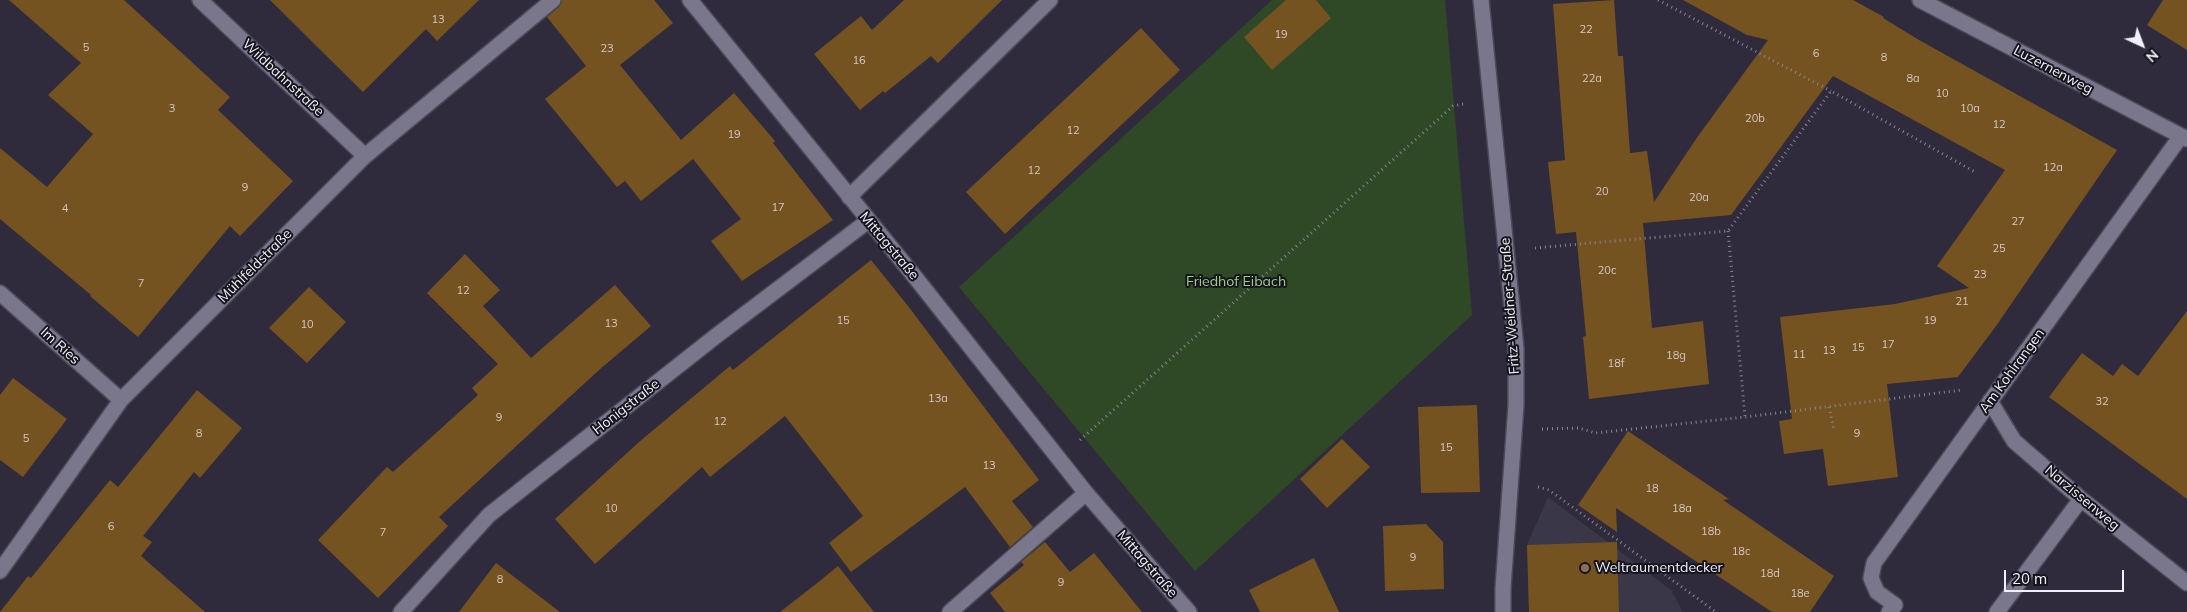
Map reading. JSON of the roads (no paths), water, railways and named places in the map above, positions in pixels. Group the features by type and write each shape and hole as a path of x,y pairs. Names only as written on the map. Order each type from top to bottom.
{"street":[{"name":"Wildbahnstraße","path":"200,0 365,156"},
{"name":"Mühlfeldstraße","path":"0,571 121,400 365,156 553,0"},
{"name":"Mittagstraße","path":"690,0 848,197 915,277 1086,493 1188,612"},
{"path":"848,197 1050,0"},
{"name":"Fritz-Weidner-Straße","path":"1481,0 1516,348 1514,430 1502,588 1503,612"},
{"name":"Luzernenweg","path":"1924,1 2184,138"},
{"name":"Am Kohlrangen","path":"1896,610 1877,592 1871,578 1874,563 1990,401 2184,138"},
{"name":"Honigstraße","path":"401,612 489,515 716,336 868,221"},
{"name":"Im Ries","path":"0,293 121,400"},
{"name":"Narzissenweg","path":"1990,401 2014,441 2081,500 2187,583"},
{"path":"950,612 1086,493"},
{"path":"1997,612 2081,500"}],"place":[{"name":"Weltraumentdecker","path":"1585,568"}],"park label":[{"name":"Friedhof Eibach","path":"1236,282"}]}
